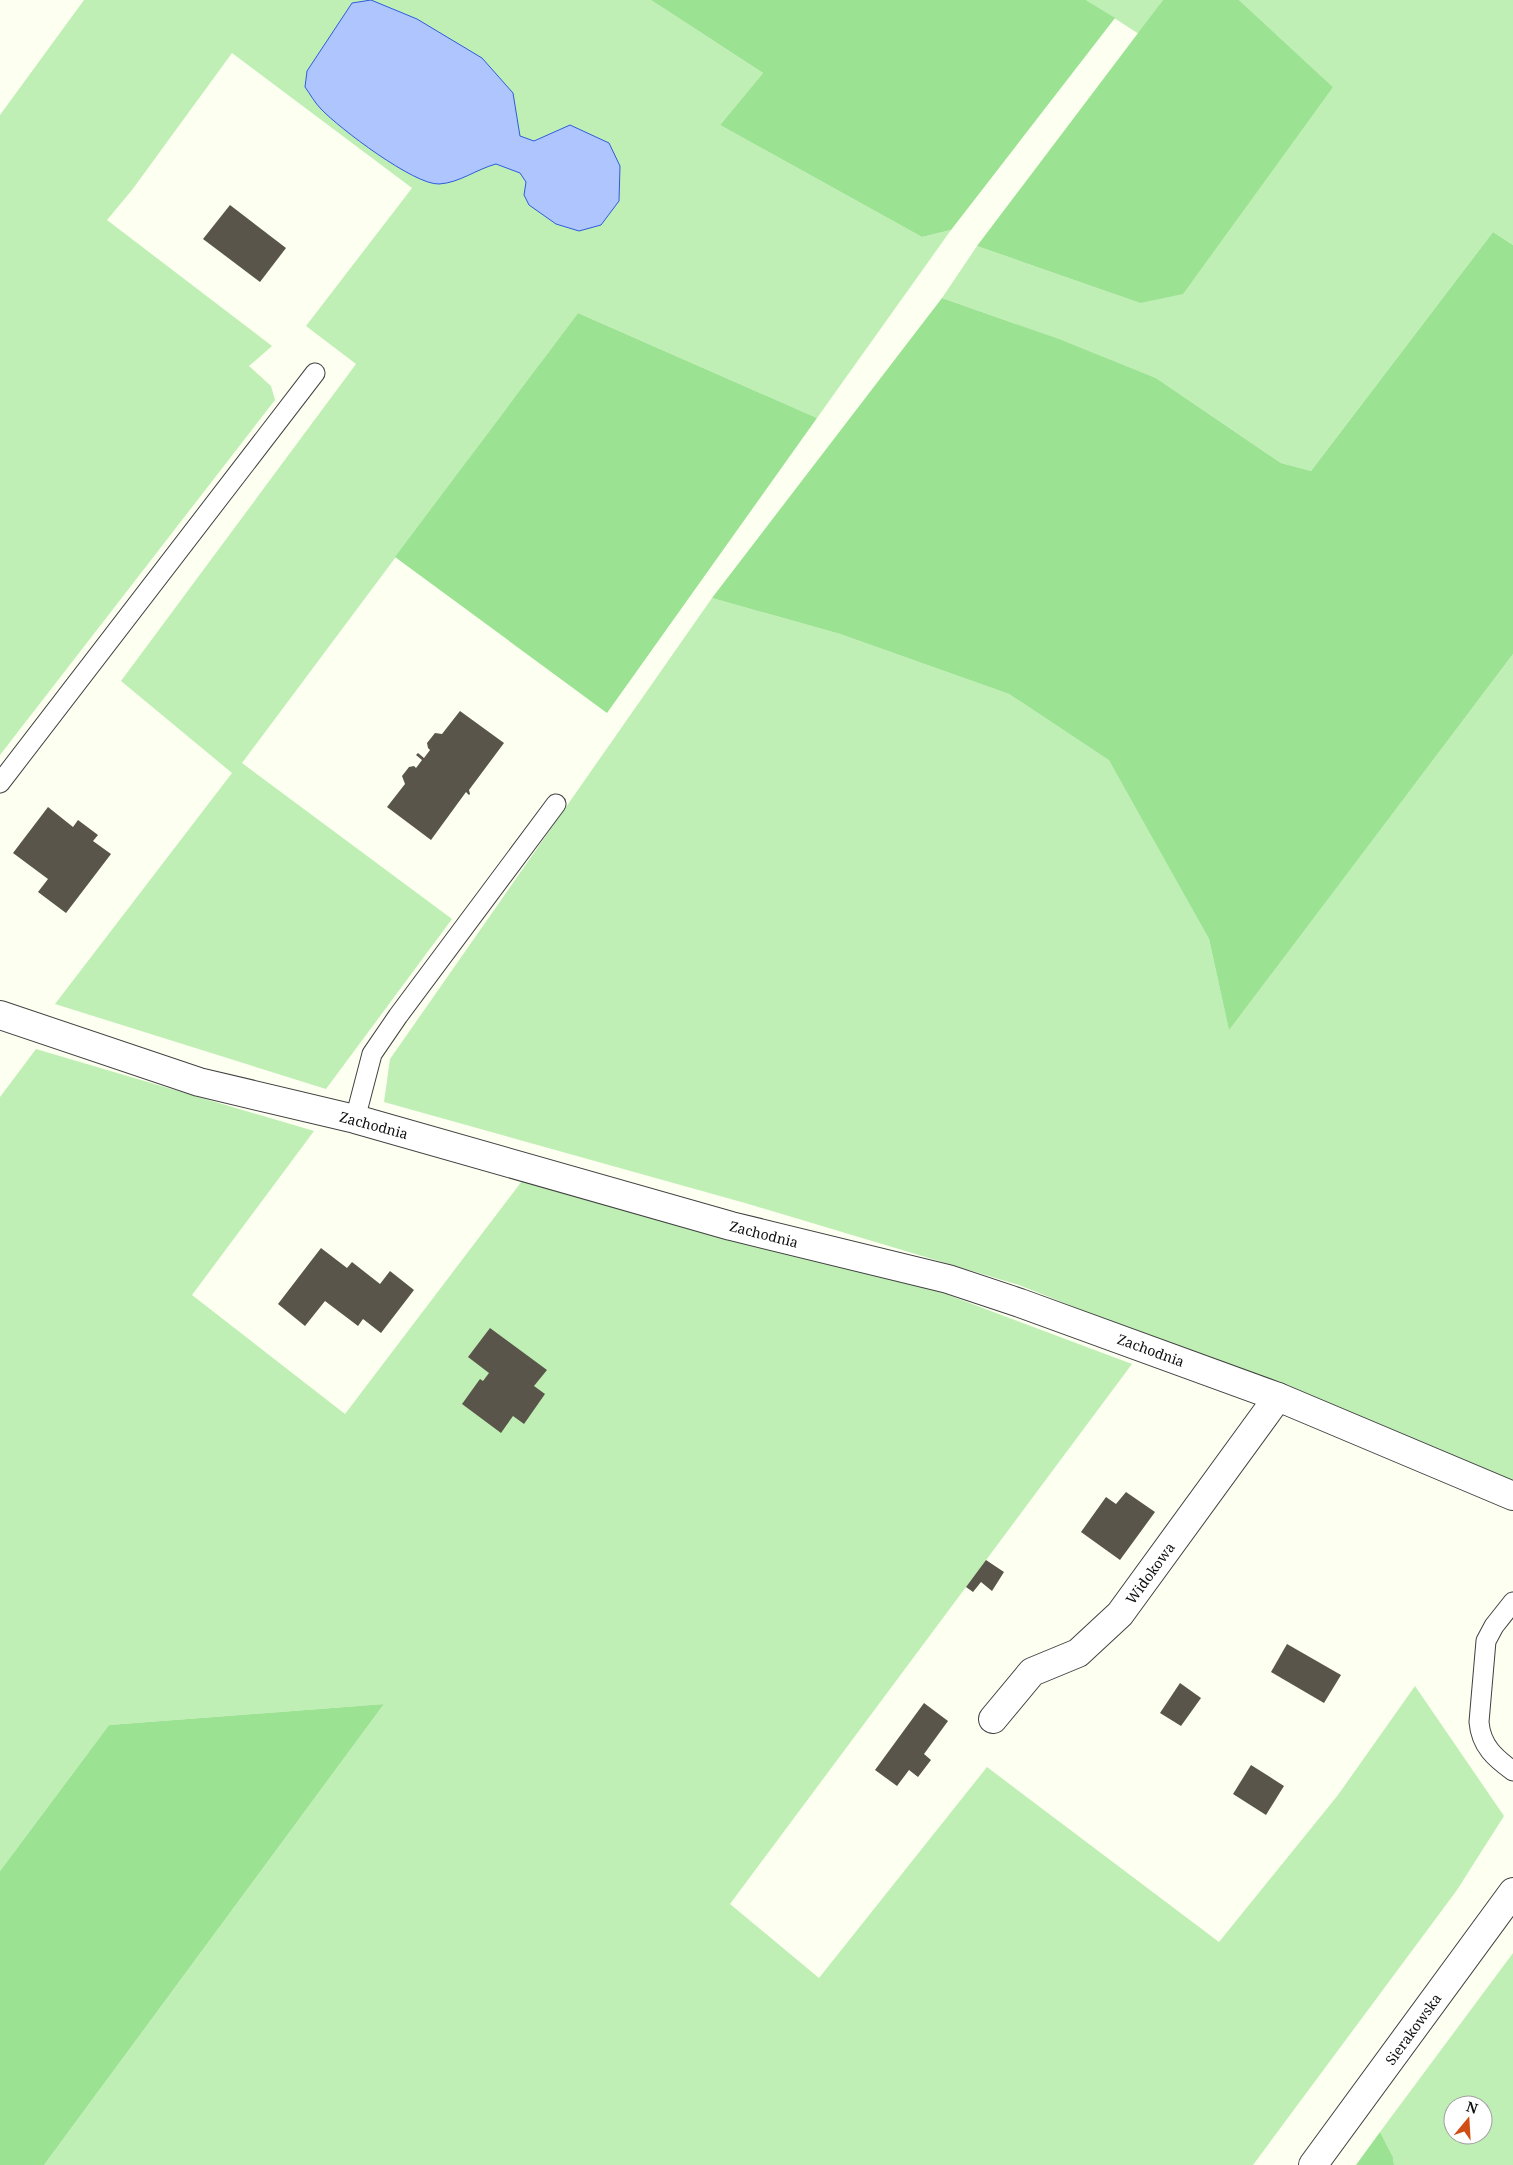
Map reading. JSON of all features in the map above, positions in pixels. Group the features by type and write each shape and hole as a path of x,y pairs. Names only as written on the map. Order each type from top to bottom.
{"street":[{"name":"Zachodnia","path":"0,1015 199,1082 355,1119 731,1226 948,1279 1020,1303 1278,1397 1513,1496"},
{"name":"Widokowa","path":"993,1719 1032,1672 1078,1653 1120,1614 1278,1397"},
{"name":"Sierakowska","path":"1313,2165 1513,1892"}],"lane":[{"path":"0,783 315,373"},
{"path":"355,1119 372,1054 398,1016 556,804"},
{"path":"1513,1602 1494,1626 1486,1641 1479,1722 1481,1735 1490,1752 1513,1772"}],"green space":[{"path":"84,0 651,0 763,73 720,125 922,237 951,230 817,418 578,313 242,763 452,919 326,1089 55,1004 232,773 121,681 356,364 306,326 412,188 232,53 132,190 107,220 272,346 249,366 271,386 275,400 0,755 0,115"},
{"path":"651,0 1086,0 1115,18 951,230 922,237 720,125 763,73"},
{"path":"1086,0 1163,0 1139,34"},
{"path":"1163,0 1239,0 1333,87 1183,294 1140,303 977,246"},
{"path":"1239,0 1513,0 1513,245 1493,232 1311,471 1281,463 1156,378 1058,339 942,298 977,246 1140,303 1333,87"},
{"path":"1493,232 1513,245 1513,654 1229,1030 1209,939 1109,760 1009,694 840,634 712,598 942,298 1059,339 1156,378 1281,463 1311,471"},
{"path":"578,313 817,418 607,713 395,557"},
{"path":"712,598 840,634 1009,694 1110,760 1209,939 1229,1029 1513,654 1513,1482 1019,1285 745,1203 384,1102 390,1059"},
{"path":"36,1049 314,1131 192,1295 345,1414 525,1177 943,1293 1132,1364 730,1904 819,1978 987,1767 1219,1942 1338,1795 1415,1686 1504,1816 1457,1890 1253,2165 44,2165 384,1704 109,1725 0,1871 0,1097"},
{"path":"384,1704 44,2165 0,2165 0,1871 109,1725"},
{"path":"1513,1953 1513,2165 1394,2165 1393,2157 1380,2132"},
{"path":"1380,2132 1393,2157 1394,2165 1356,2165"}],"water":[{"path":"371,0 417,19 482,58 513,93 520,136 534,141 570,125 609,143 620,166 619,201 601,225 579,231 556,224 529,205 524,195 526,182 520,173 496,164 461,179 446,183 427,182 395,166 330,118 305,87 307,71 352,3"}],"building":[{"path":"230,205 286,248 260,282 203,239"},
{"path":"460,711 504,743 469,790 470,794 466,792 431,840 387,807 405,784 402,776 409,767 414,766 416,768 422,760 416,755 418,753 424,758 430,750 427,743 435,733 442,734"},
{"path":"48,807 73,827 78,820 98,835 93,841 111,854 66,913 38,892 48,879 13,853"},
{"path":"321,1248 347,1268 352,1262 380,1284 390,1271 414,1290 381,1333 363,1319 358,1326 325,1301 305,1326 278,1304"},
{"path":"490,1328 547,1370 534,1386 545,1394 524,1424 513,1416 501,1433 462,1404 480,1379 483,1381 489,1373 468,1357"},
{"path":"1126,1492 1155,1512 1120,1560 1081,1532 1106,1497 1116,1504"},
{"path":"986,1560 1004,1572 992,1591 981,1582 973,1592 966,1587"},
{"path":"1287,1644 1341,1675 1324,1703 1271,1672"},
{"path":"1180,1683 1201,1698 1181,1726 1160,1713"},
{"path":"924,1703 948,1721 924,1754 931,1760 918,1777 909,1770 897,1786 875,1770"},
{"path":"1251,1765 1284,1786 1266,1815 1233,1794"}]}
